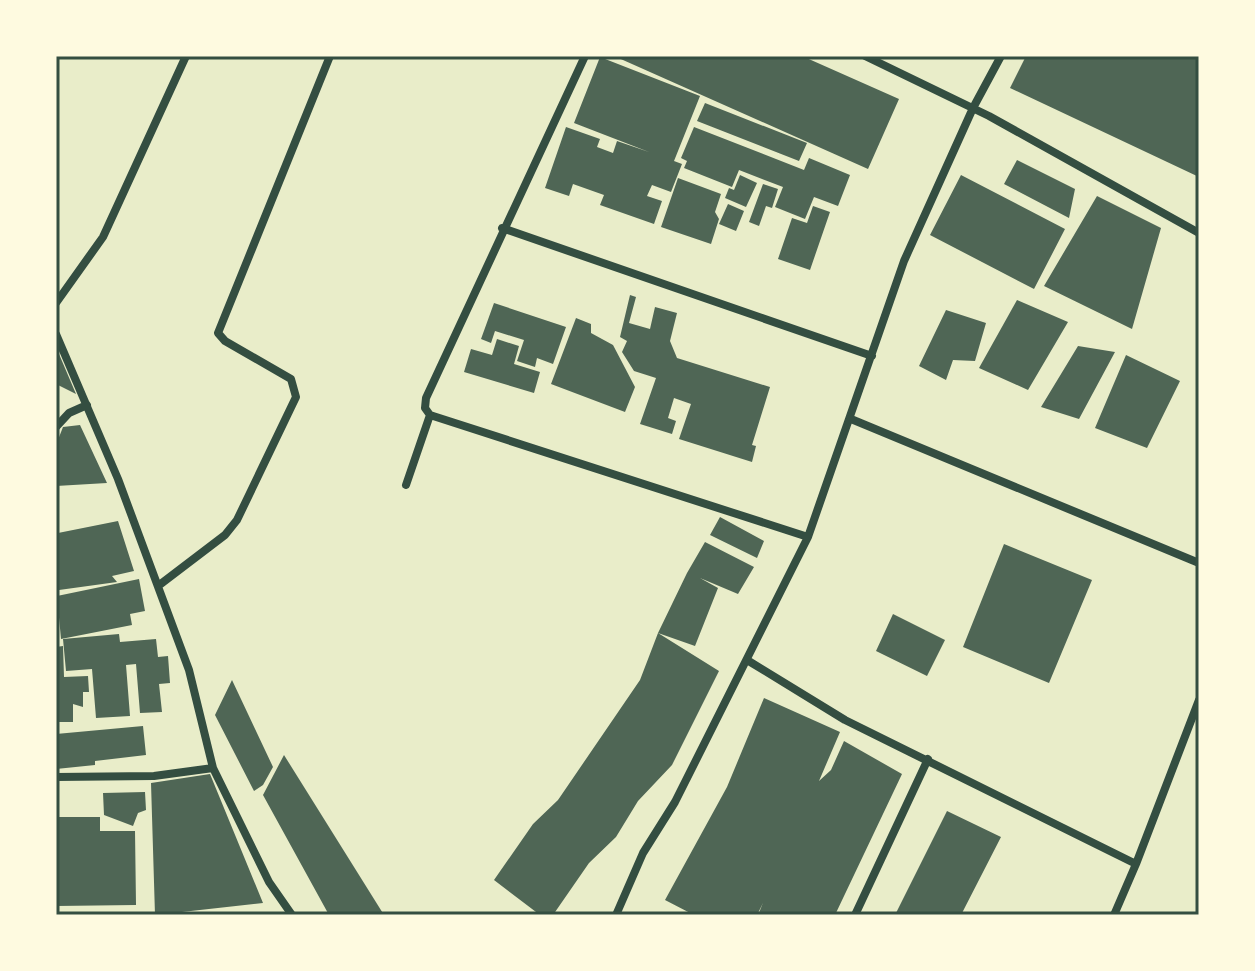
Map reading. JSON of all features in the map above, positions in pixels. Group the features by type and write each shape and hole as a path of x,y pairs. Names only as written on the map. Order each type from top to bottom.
{"street":[{"path":"56,303 103,237 186,56"},
{"path":"158,586 225,535 237,520 296,397 291,379 225,341 218,333 330,56"},
{"path":"585,56 502,228 426,398 425,408 430,415 808,537"},
{"path":"865,56 973,108 1199,233"},
{"path":"616,915 643,853 675,802 808,537 904,261 973,108 1001,56"},
{"path":"502,228 872,356"},
{"path":"56,334 118,479 189,670 213,768 269,882 292,915"},
{"path":"56,427 69,413 87,405"},
{"path":"406,485 430,415"},
{"path":"851,419 1199,563"},
{"path":"747,660 845,720 1136,864"},
{"path":"1114,915 1199,700"},
{"path":"855,915 928,759"},
{"path":"56,777 154,776 213,768"}],"building":[{"path":"614,56 802,56 899,99 868,169"},
{"path":"1026,56 1199,56 1199,177 1010,88"},
{"path":"600,57 700,96 674,161 682,164 671,192 652,185 647,196 662,201 654,224 600,205 604,195 573,184 569,196 545,188 566,127 600,139 597,147 613,153 617,141 649,152 574,123"},
{"path":"705,103 807,143 799,161 697,121"},
{"path":"694,127 804,170 809,158 850,175 838,206 814,197 805,219 775,207 783,187 739,170 732,187 684,168 687,161 681,158"},
{"path":"1017,160 1075,189 1069,218 1004,184"},
{"path":"740,175 757,183 746,207 725,198 729,188 734,190"},
{"path":"961,175 1065,229 1034,289 930,235"},
{"path":"678,178 721,194 715,212 719,219 711,244 661,227"},
{"path":"763,184 778,189 772,208 766,206 759,226 749,222"},
{"path":"1097,196 1161,228 1132,329 1044,286"},
{"path":"728,204 744,211 736,231 719,224"},
{"path":"813,206 830,212 810,270 778,259 792,218 807,223"},
{"path":"630,295 636,297 629,323 650,329 655,307 677,313 670,341 677,358 770,387 752,445 756,446 752,462 679,439 691,404 674,398 668,418 676,421 672,434 640,424 656,378 634,371 622,352 627,341 620,337"},
{"path":"1017,300 1068,322 1028,390 979,368"},
{"path":"494,303 566,327 553,364 537,358 535,367 517,361 524,340 495,331 491,343 481,339"},
{"path":"946,310 986,323 975,361 953,360 946,380 919,366"},
{"path":"576,318 591,324 591,333 613,345 635,387 625,412 551,384"},
{"path":"497,339 519,346 514,364 540,372 534,393 464,372 471,349 492,355"},
{"path":"1078,346 1115,352 1079,419 1041,407"},
{"path":"56,347 76,394 56,384"},
{"path":"1126,355 1180,381 1147,448 1095,428"},
{"path":"80,425 107,483 56,486 56,445 63,427"},
{"path":"720,517 764,541 757,558 710,535"},
{"path":"118,521 134,571 112,576 117,582 59,590 58,533"},
{"path":"705,542 754,567 738,594 700,578 718,588 695,646 658,633"},
{"path":"1004,544 1092,580 1049,683 963,647"},
{"path":"139,579 145,611 130,614 132,625 61,639 57,596"},
{"path":"893,614 945,640 927,676 876,651"},
{"path":"658,633 719,671 672,765 638,801 616,837 589,863 553,915 540,915 494,880 533,824 558,800 640,680"},
{"path":"119,634 120,642 156,639 158,657 168,656 170,683 159,684 162,712 140,713 136,664 126,665 130,716 96,718 92,669 66,671 63,639"},
{"path":"63,646 64,677 88,676 89,692 83,692 83,707 73,704 73,722 56,722 56,647"},
{"path":"232,680 273,767 263,785 254,791 215,715"},
{"path":"764,698 840,732 819,781 831,770 844,741 902,774 835,915 758,915 763,903 757,915 694,915 665,900 727,787"},
{"path":"143,726 146,755 56,769 56,734"},
{"path":"284,755 384,915 329,915 263,795"},
{"path":"210,774 263,903 155,915 151,783"},
{"path":"145,792 146,810 138,813 133,826 104,815 103,793"},
{"path":"947,811 1001,837 961,915 895,915"},
{"path":"56,817 100,817 100,831 135,831 136,905 56,906"}]}
